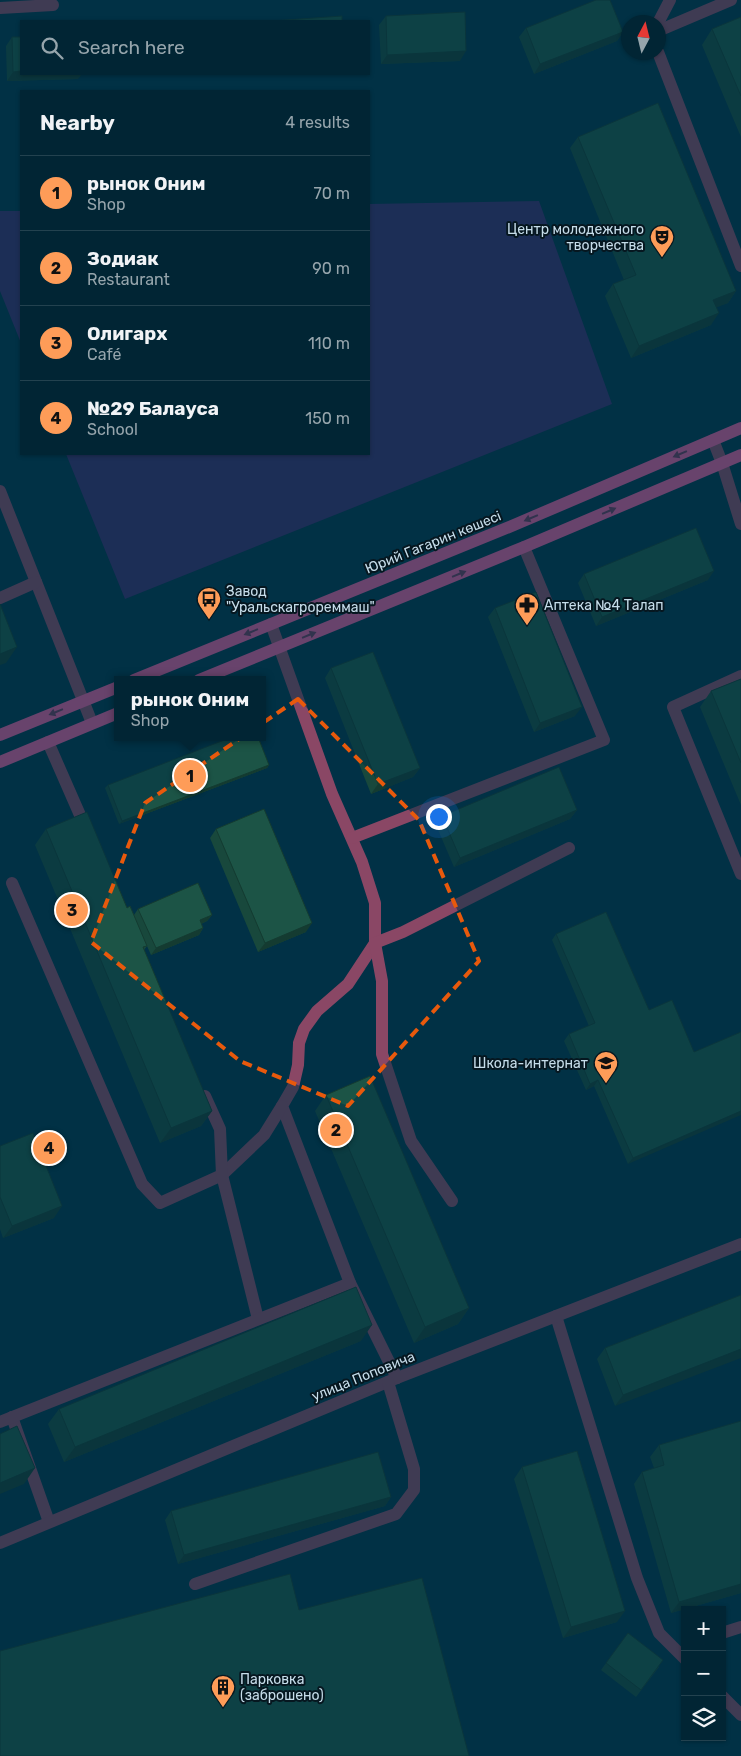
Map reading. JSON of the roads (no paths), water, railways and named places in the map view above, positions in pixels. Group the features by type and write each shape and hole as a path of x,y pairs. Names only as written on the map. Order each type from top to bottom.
{"main road":[{"name":"Юрий Гагарин көшесі","path":"144,676 514,525 741,428"},
{"path":"209,676 524,547 741,455"},
{"path":"0,735 114,688"},
{"path":"0,762 114,715"}],"street":[{"path":"666,28 731,0"},
{"path":"660,15 664,3"},
{"path":"0,8 53,5"},
{"path":"661,60 741,266"},
{"path":"713,440 722,462 741,524"},
{"path":"0,491 92,723"},
{"path":"352,838 604,740 524,547"},
{"path":"0,598 36,582"},
{"path":"271,624 332,794 362,862 375,903 375,942 382,981 382,1054 411,1141 452,1201"},
{"path":"741,676 673,708 741,874"},
{"path":"48,742 92,841"},
{"path":"12,883 142,1184 160,1203 222,1176 264,1135 293,1086 298,1065 299,1044 304,1029 317,1011 348,984 375,942 403,932 569,848"},
{"path":"200,1084 220,1130 222,1176 258,1319"},
{"path":"195,1584 396,1514 414,1490 414,1469 393,1380 350,1283 282,1106"},
{"name":"улица Поповича","path":"0,1543 393,1380 741,1244"},
{"path":"49,1522 6,1419 350,1283"},
{"path":"556,1316 637,1578 659,1633 679,1646"},
{"path":"726,1632 741,1627"},
{"path":"726,1700 741,1715"}],"place":[{"name":"Центр молодежного творчества","path":"662,258"},
{"name":"Завод \"Уральскагрореммаш\"","path":"209,620"},
{"name":"Аптека №4 Талап","path":"527,626"},
{"name":"рынок Оним","path":"190,776"},
{"name":"Олигарх","path":"72,910"},
{"name":"Школа-интернат","path":"606,1084"},
{"name":"Зодиак","path":"336,1130"},
{"name":"№29 Балауса","path":"49,1148"},
{"name":"Парковка (заброшено)","path":"223,1708"}]}
